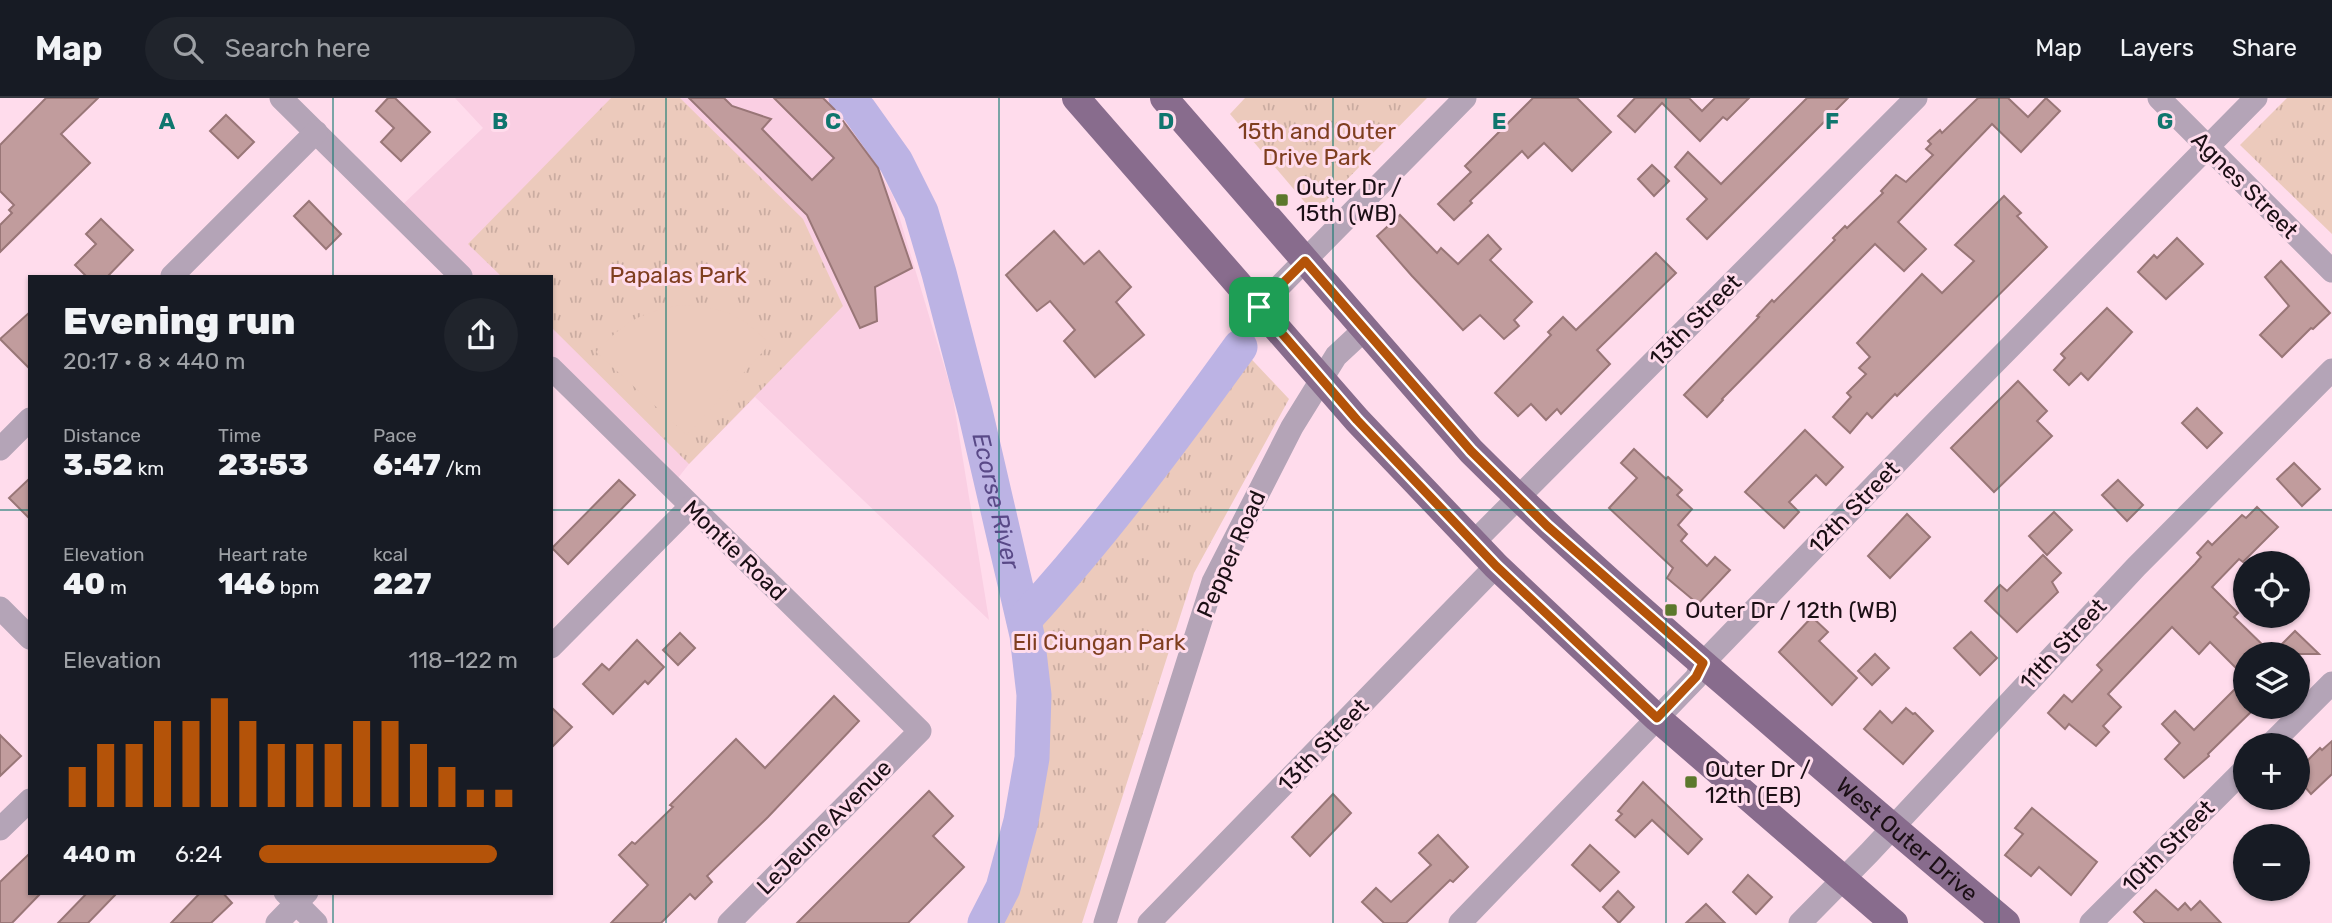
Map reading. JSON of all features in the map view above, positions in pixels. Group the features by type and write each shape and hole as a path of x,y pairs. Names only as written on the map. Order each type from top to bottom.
{"main road":[{"path":"1076,98 1321,379 1496,566 1657,718 1894,923"},
{"name":"West Outer Drive","path":"1164,98 1471,451 1518,498 1891,827 2006,923"}],"street":[{"path":"281,98 460,275"},
{"path":"1259,307 1465,98"},
{"name":"13th Street","path":"1474,542 1916,98"},
{"name":"Agnes Street","path":"2159,98 2332,271"},
{"name":"12th Street","path":"1460,923 1696,677 1703,663 2256,98"},
{"path":"173,275 316,132"},
{"name":"Pepper Road","path":"1105,923 1213,582 1292,426 1336,356 1365,329"},
{"name":"Montie Road","path":"553,370 920,731"},
{"name":"11th Street","path":"1800,923 2136,567 2332,370"},
{"path":"0,449 28,421"},
{"path":"553,645 690,507"},
{"name":"13th Street","path":"1149,923 1496,566"},
{"path":"0,608 28,636"},
{"path":"2282,733 2332,683"},
{"name":"LeJeune Avenue","path":"729,923 920,731"},
{"name":"10th Street","path":"2091,923 2233,781"},
{"path":"0,830 28,802"},
{"path":"277,923 296,896 316,923"}],"shaded area":[{"path":"455,98 827,98 859,134 893,196 952,392 989,620 755,397 689,464 671,487 553,370 553,275 460,275 396,211 483,128"}],"green space":[{"name":"Papalas Park","path":"611,98 680,98 803,219 843,306 689,464 553,329 553,275 500,275 468,244"},
{"name":"15th and Outer Drive Park","path":"1245,98 1427,98 1314,213 1230,114"},
{"path":"2287,98 2332,98 2332,234 2240,145"},
{"path":"680,305 730,314 749,325 770,344 687,435 596,352 633,320"},
{"name":"Eli Ciungan Park","path":"1240,347 1289,399 1194,573 1082,923 985,923 1003,888 1021,821 1032,758 1034,695 1024,620 1108,521"}],"building":[{"path":"46,98 98,98 61,134 90,163 0,252 0,225 12,213 9,210 14,205 0,191 0,145"},
{"path":"388,98 395,98 430,132 401,161 381,142 394,128 376,111"},
{"path":"689,98 724,98 732,106 771,119 762,129 812,180 834,158 774,98 823,98 834,109 878,168 912,268 875,287 877,321 860,328 807,215"},
{"path":"1533,98 1577,98 1611,132 1572,171 1544,143 1528,158 1522,151 1454,220 1438,204 1471,172 1465,166"},
{"path":"1635,98 1689,98 1702,111 1715,98 1749,98 1727,120 1723,117 1700,141 1662,103 1635,132 1618,116"},
{"path":"1807,98 1848,98 1707,239 1687,219 1707,199 1675,167 1688,152 1721,184"},
{"path":"1978,98 2008,98 2028,117 2046,98 2060,111 2021,152 1992,124 1898,222 1926,249 1904,271 1875,244 1707,417 1684,395 1772,300 1774,302 1835,240 1833,238 1883,193 1881,191 1896,175 1906,182 1933,155 1926,149 1931,144 1928,141 1940,130 1942,133"},
{"path":"226,115 254,142 238,158 210,131"},
{"path":"1652,165 1669,181 1654,196 1638,179"},
{"path":"2004,196 2021,213 2017,216 2047,247 1897,396 1895,394 1872,418 1867,413 1850,433 1833,417 1851,397 1847,393 1866,374 1859,368 1870,357 1857,343 1922,274 1942,293 1974,261 1955,245"},
{"path":"309,201 341,234 326,249 294,216"},
{"path":"1400,215 1437,253 1441,248 1458,264 1488,235 1501,249 1490,260 1532,302 1514,320 1519,326 1504,339 1480,315 1463,330 1377,236"},
{"path":"101,219 133,250 109,275 85,275 75,265 96,244 86,234"},
{"path":"1054,231 1084,264 1099,251 1131,287 1116,302 1144,335 1095,377 1064,341 1075,330 1050,301 1037,311 1006,275"},
{"path":"2177,238 2203,264 2166,299 2138,272 2154,255 2157,258"},
{"path":"1656,253 1676,273 1597,350 1610,364 1561,414 1557,409 1546,420 1531,404 1518,416 1495,393 1551,335 1548,332 1563,317 1576,330"},
{"path":"2281,261 2330,313 2282,357 2260,335 2289,306 2265,277"},
{"path":"2107,308 2132,332 2088,380 2081,373 2069,385 2054,370 2065,358 2061,354"},
{"path":"28,314 28,367 0,339"},
{"path":"2018,381 2047,411 2037,421 2052,436 1994,492 1951,448"},
{"path":"2197,408 2222,433 2207,448 2182,423"},
{"path":"1805,430 1843,467 1826,485 1816,475 1789,502 1799,512 1784,528 1745,492"},
{"path":"1634,449 1682,490 1677,495 1692,509 1678,525 1687,534 1681,541 1707,566 1715,557 1730,570 1698,604 1667,578 1673,568 1609,508 1637,478 1621,463"},
{"path":"2294,463 2320,489 2302,506 2277,479"},
{"path":"28,480 28,517 9,498"},
{"path":"619,480 635,495 568,564 553,547"},
{"path":"2118,480 2143,505 2127,521 2102,495"},
{"path":"2257,507 2278,527 2254,551 2233,551 2233,565 2212,587 2233,608 2233,628 2245,628 2260,642 2233,642 2233,665 2210,642 2199,654 2172,627 2108,694 2121,707 2103,726 2109,732 2096,746 2069,724 2065,729 2048,713 2064,695 2072,702 2102,670 2097,665 2195,564 2201,557 2197,553 2208,541 2212,545 2242,515 2246,518"},
{"path":"2054,512 2072,530 2047,555 2029,536"},
{"path":"1907,514 1930,537 1890,578 1868,556"},
{"path":"2043,555 2061,573 2052,582 2058,592 2017,632 1985,601 2000,585 2007,591"},
{"path":"1812,617 1828,632 1819,641 1857,678 1832,705 1779,652"},
{"path":"2295,631 2306,642 2284,642"},
{"path":"1971,632 1997,658 1980,675 1954,648"},
{"path":"680,633 695,648 678,665 663,650"},
{"path":"637,640 664,667 648,684 645,681 613,714 583,684 602,664 609,670"},
{"path":"2310,645 2319,654 2310,654"},
{"path":"1875,654 1889,668 1872,685 1858,671"},
{"path":"2233,691 2233,719 2244,719 2184,778 2165,759 2180,743 2162,724 2175,711 2194,730"},
{"path":"834,696 859,721 768,817 707,876 712,882 695,899 690,894 661,923 611,923 648,885 619,855 632,842 635,844 673,807 670,805 736,739 765,768"},
{"path":"1906,708 1933,731 1903,764 1864,729 1880,711 1892,723"},
{"path":"553,709 572,727 553,746"},
{"path":"0,735 21,756 0,776"},
{"path":"2332,741 2332,774 2311,794 2310,758 2320,748 2322,750"},
{"path":"1643,782 1702,839 1688,854 1652,820 1635,837 1616,820 1622,814 1618,811"},
{"path":"929,791 953,816 933,836 964,867 908,923 797,923"},
{"path":"1333,794 1351,813 1310,856 1292,837"},
{"path":"2032,808 2097,862 2071,895 2039,867 2031,876 2005,855 2023,834 2015,828"},
{"path":"1438,835 1468,867 1453,882 1450,880 1406,923 1384,923 1362,902 1376,888 1391,902 1431,865 1419,853"},
{"path":"1590,845 1619,872 1600,891 1572,865"},
{"path":"28,855 28,895 39,895 12,923 0,923 0,882"},
{"path":"1748,875 1772,897 1756,914 1733,892"},
{"path":"2156,890 2178,910 2185,903 2191,910 2200,901 2221,923 2145,923 2134,912"},
{"path":"1618,891 1634,907 1619,923 1603,907"},
{"path":"85,895 115,895 88,923 58,923"},
{"path":"198,895 225,895 232,903 211,923 171,923"},
{"path":"1706,904 1725,923 1686,923"}],"waterway":[{"name":"Ecorse River","path":"846,98 859,110 896,162 921,212 975,411 1027,635 1034,695 1032,758 1021,821 1003,888 985,923"},
{"path":"1024,620 1136,487 1240,347"}],"place":[{"name":"Outer Dr / 15th (WB)","path":"1282,200"},
{"name":"Outer Dr / 12th (WB)","path":"1671,610"},
{"name":"Outer Dr / 12th (EB)","path":"1691,782"}],"route":[{"path":"1305,261 1471,451 1547,526 1703,663 1696,677 1657,718 1496,566 1357,420 1259,307 1305,261"}]}
